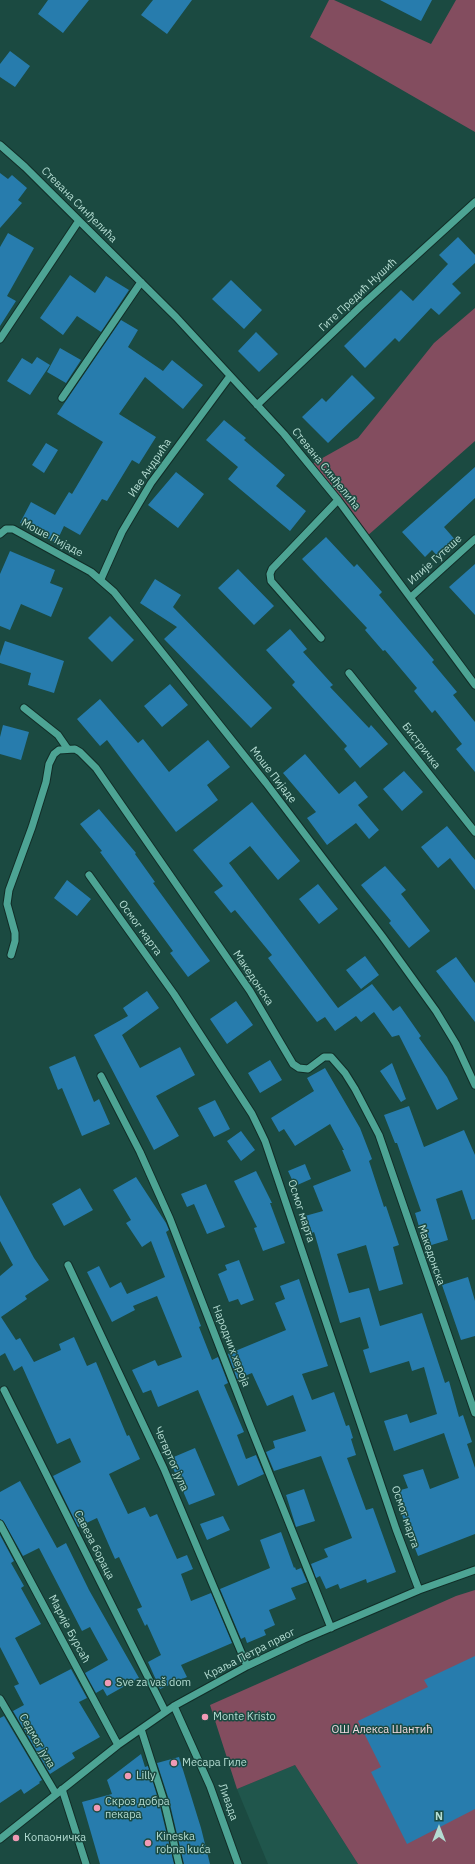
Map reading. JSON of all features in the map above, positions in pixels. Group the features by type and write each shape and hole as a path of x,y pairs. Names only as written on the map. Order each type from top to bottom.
{"street":[{"name":"Стевана Синђелића","path":"0,145 25,167 78,222 141,282 258,405 338,500 475,685"},
{"name":"Гите Предић Нушић","path":"258,405 362,305 475,202"},
{"path":"0,338 78,222"},
{"path":"62,398 141,282"},
{"name":"Иве Андрића","path":"101,579 122,532 151,483 230,376"},
{"path":"321,638 271,581 270,574 272,569 338,500"},
{"name":"Моше Пијаде","path":"3,532 13,529 101,579 114,592 198,697 382,936 436,1010 465,1062 475,1085"},
{"name":"Илије Гутеше","path":"410,597 475,539"},
{"name":"Бистричка","path":"349,673 475,832"},
{"path":"11,955 15,941 15,933 7,904 9,890 32,827 46,782 49,764 54,754 59,750 67,748 58,735 24,708"},
{"name":"Македонска","path":"67,748 75,749 80,752 96,768 250,991 293,1064 299,1068 308,1069 324,1057 328,1056 333,1058 348,1078 379,1135 475,1413"},
{"name":"Осмог марта","path":"88,875 174,994 252,1114 265,1140 396,1529 419,1590"},
{"name":"Народних хероја","path":"101,1076 140,1152 170,1219 249,1423 331,1628"},
{"name":"Четвртог јула","path":"68,1265 164,1469 247,1666"},
{"name":"Савеза бораца","path":"4,1390 165,1711"},
{"name":"Марије Бурсаћ","path":"0,1524 118,1745"},
{"name":"Краља Петра првог","path":"0,1839 118,1745 165,1711 247,1666 419,1590 475,1570"},
{"name":"Седмог јула","path":"0,1699 56,1794"},
{"name":"Ливада","path":"174,1706 210,1786 238,1864"},
{"path":"141,1729 164,1801 180,1864"},
{"path":"62,1789 86,1864"}],"shaded area":[{"path":"295,1765 358,1864 268,1864 237,1789"}],"green space":[{"path":"329,0 334,0 431,44 456,0 475,0 475,132 310,37"},
{"path":"475,308 475,441 366,537 310,465 358,438 434,343"},
{"name":"ОШ Алекса Шантић","path":"475,1590 475,1864 358,1864 295,1765 237,1789 210,1705 456,1596"}],"building":[{"path":"48,0 89,0 63,33 38,14"},
{"path":"153,0 192,0 167,34 141,15"},
{"path":"380,0 432,0 421,21"},
{"path":"10,51 30,66 15,87 0,77 0,64"},
{"path":"0,173 8,179 12,175 27,188 18,200 22,203 0,228"},
{"path":"8,233 34,248 7,296 16,301 0,326 0,247"},
{"path":"458,237 475,255 475,263 452,284 461,293 439,315 431,308 399,342 395,338 365,368 344,346 401,290 413,301 448,264 439,255"},
{"path":"70,275 95,293 106,276 129,290 101,332 77,316 63,335 40,318"},
{"path":"231,280 262,310 244,329 212,299"},
{"path":"121,320 138,330 128,347 163,371 172,360 203,385 183,409 145,377 119,414 156,437 139,464 132,460 107,501 102,499 80,535 64,526 56,543 20,523 31,502 55,515 69,492 72,494 103,442 57,414"},
{"path":"256,332 278,354 259,372 238,351"},
{"path":"60,348 81,360 66,383 47,372"},
{"path":"37,357 50,365 30,395 7,381 22,358 32,364"},
{"path":"352,375 375,398 328,443 302,417 322,398 326,402"},
{"path":"224,420 246,438 244,440 285,475 276,486 306,511 290,531 228,479 238,467 206,440"},
{"path":"46,443 58,450 44,473 32,465"},
{"path":"475,467 475,498 444,527 457,542 439,558 432,550 425,557 402,532"},
{"path":"176,472 204,494 178,528 148,505"},
{"path":"326,537 354,567 357,564 382,592 379,595 434,660 432,662 457,692 453,695 475,722 475,772 456,749 462,744 435,710 432,713 414,691 417,688 385,650 383,651 365,630 367,628 302,559"},
{"path":"10,551 55,570 50,583 63,588 51,617 21,604 10,630 0,626 0,574"},
{"path":"475,564 475,615 449,587"},
{"path":"238,569 274,606 254,625 218,588"},
{"path":"155,579 181,595 173,607 272,708 251,728 164,639 177,627 140,603"},
{"path":"110,616 134,640 112,662 88,638"},
{"path":"290,629 307,649 303,652 333,685 330,687 369,728 371,725 388,744 360,768 344,749 347,746 292,685 295,682 266,650"},
{"path":"5,641 64,661 54,693 28,685 31,673 0,663 0,656"},
{"path":"170,684 188,705 162,727 144,706"},
{"path":"100,699 138,743 143,739 169,772 208,740 230,767 207,785 218,800 176,832 107,740 100,746 77,719"},
{"path":"3,725 29,732 21,760 0,754 0,737"},
{"path":"305,754 339,794 355,781 368,797 358,805 379,830 369,839 356,823 327,845 307,818 316,812 283,773"},
{"path":"404,771 423,792 402,811 383,789"},
{"path":"252,802 300,861 278,880 250,846 229,863 338,1008 372,984 393,1011 400,1006 421,1036 419,1038 447,1077 458,1099 437,1110 399,1035 392,1037 374,1012 361,1022 356,1016 335,1031 325,1017 317,1022 268,958 272,955 235,910 231,913 214,892 223,886 193,850"},
{"path":"99,809 136,853 135,854 155,882 153,883 210,961 188,977 170,953 173,951 100,852 102,851 80,824"},
{"path":"447,826 475,860 475,890 450,858 438,868 421,847"},
{"path":"385,866 406,890 401,894 430,931 409,948 389,923 391,921 361,885"},
{"path":"67,880 91,899 77,916 54,898"},
{"path":"318,884 338,909 319,924 299,899"},
{"path":"365,956 379,975 361,989 346,970"},
{"path":"456,957 475,983 475,1022 436,971"},
{"path":"147,991 159,1008 122,1035 140,1068 180,1047 195,1075 156,1096 179,1136 154,1150 94,1035 128,1016 123,1008"},
{"path":"236,1001 253,1025 227,1044 210,1019"},
{"path":"75,1056 94,1102 99,1099 110,1124 82,1136 62,1088 58,1090 49,1067"},
{"path":"270,1060 282,1080 260,1093 248,1073"},
{"path":"392,1063 406,1099 401,1102 380,1071"},
{"path":"325,1068 360,1128 372,1159 369,1161 384,1207 386,1206 399,1245 393,1247 403,1284 379,1291 366,1245 337,1254 349,1293 369,1288 380,1326 422,1313 445,1383 449,1381 459,1417 463,1415 472,1442 467,1444 475,1468 475,1534 418,1556 396,1500 400,1499 397,1491 408,1488 403,1475 423,1469 430,1489 459,1478 444,1433 394,1451 384,1421 407,1414 410,1423 437,1414 424,1367 412,1371 409,1361 370,1373 363,1350 369,1348 360,1317 340,1323 315,1235 314,1232 310,1234 305,1216 323,1211 313,1186 351,1171 342,1150 344,1150 330,1124 295,1146 284,1129 279,1132 271,1118 314,1091 307,1078"},
{"path":"215,1100 230,1129 214,1137 198,1108"},
{"path":"409,1106 424,1147 464,1130 475,1155 475,1219 472,1220 462,1190 436,1199 448,1240 425,1247 415,1213 421,1211 397,1143 395,1143 384,1115"},
{"path":"241,1131 255,1150 241,1161 227,1141"},
{"path":"305,1164 311,1179 295,1186 288,1171"},
{"path":"256,1171 272,1203 270,1203 285,1243 263,1251 254,1228 257,1227 234,1181"},
{"path":"136,1177 169,1230 166,1232 201,1326 199,1327 212,1360 218,1357 228,1383 224,1385 244,1432 237,1435 246,1459 256,1455 264,1474 238,1486 198,1390 158,1407 151,1390 143,1393 132,1370 155,1360 158,1366 182,1357 157,1296 133,1306 135,1310 112,1322 87,1272 99,1266 110,1288 121,1282 127,1294 165,1277 151,1241 142,1247 126,1223 131,1220 113,1190"},
{"path":"206,1184 225,1227 207,1234 194,1204 187,1207 181,1194"},
{"path":"80,1188 93,1210 64,1226 52,1204"},
{"path":"0,1195 34,1258 49,1280 25,1296 27,1299 1,1317 16,1340 20,1338 34,1362 61,1350 59,1344 74,1337 87,1366 96,1362 127,1436 129,1435 140,1459 109,1474 128,1514 145,1507 150,1517 157,1514 177,1559 187,1555 193,1569 181,1574 191,1601 211,1593 232,1643 181,1665 187,1677 160,1689 148,1662 161,1655 147,1624 145,1626 137,1609 142,1607 119,1557 115,1559 97,1518 78,1527 53,1476 81,1462 70,1438 57,1444 22,1366 14,1371 5,1353 0,1356 0,1276 13,1265 0,1241"},
{"path":"239,1260 254,1300 241,1305 238,1299 229,1302 218,1274 227,1270 225,1265"},
{"path":"468,1277 475,1301 475,1336 461,1340 442,1285"},
{"path":"299,1279 328,1366 302,1374 312,1400 334,1392 346,1426 349,1425 353,1438 351,1439 356,1455 347,1458 366,1510 373,1508 396,1572 367,1583 366,1579 340,1589 338,1584 326,1589 320,1576 316,1578 311,1564 328,1557 324,1549 352,1538 321,1456 274,1471 266,1452 275,1448 273,1441 306,1431 293,1395 267,1406 252,1373 237,1379 228,1354 286,1330 275,1303 285,1299 280,1286"},
{"path":"195,1448 215,1495 189,1505 169,1459"},
{"path":"20,1481 57,1548 66,1543 89,1590 139,1678 107,1696 103,1689 96,1693 85,1673 108,1660 90,1627 82,1631 39,1548 23,1556 4,1522 0,1519 0,1492"},
{"path":"304,1489 315,1521 296,1527 286,1495"},
{"path":"223,1516 230,1530 207,1540 200,1524"},
{"path":"281,1532 294,1568 295,1567 296,1570 301,1568 307,1582 291,1588 296,1599 269,1610 275,1625 264,1630 266,1635 247,1643 245,1637 241,1639 220,1589 270,1568 260,1540"},
{"path":"0,1535 14,1561 11,1563 24,1586 21,1588 41,1624 15,1638 40,1685 71,1669 87,1698 79,1702 100,1737 72,1753 75,1758 50,1774 13,1711 24,1705 14,1686 19,1684 0,1647"},
{"path":"475,1656 475,1809 407,1844 371,1772 381,1767 358,1721 428,1687 424,1680"},
{"path":"4,1716 42,1780 24,1794 21,1789 0,1803 0,1718"},
{"path":"141,1754 145,1767 148,1766 159,1802 174,1864 100,1864 82,1802 112,1794 107,1780"},
{"path":"179,1757 201,1828 210,1864 184,1864 169,1800 157,1763"}],"place":[{"name":"Sve za vaš dom","path":"108,1683"},
{"name":"Monte Kristo","path":"205,1717"},
{"name":"Месара Гиле","path":"174,1763"},
{"name":"Lilly","path":"128,1776"},
{"name":"Скроз добра пекара","path":"97,1808"},
{"name":"Копаоничка","path":"16,1838"},
{"name":"Kineska robna kuća","path":"148,1843"}]}
